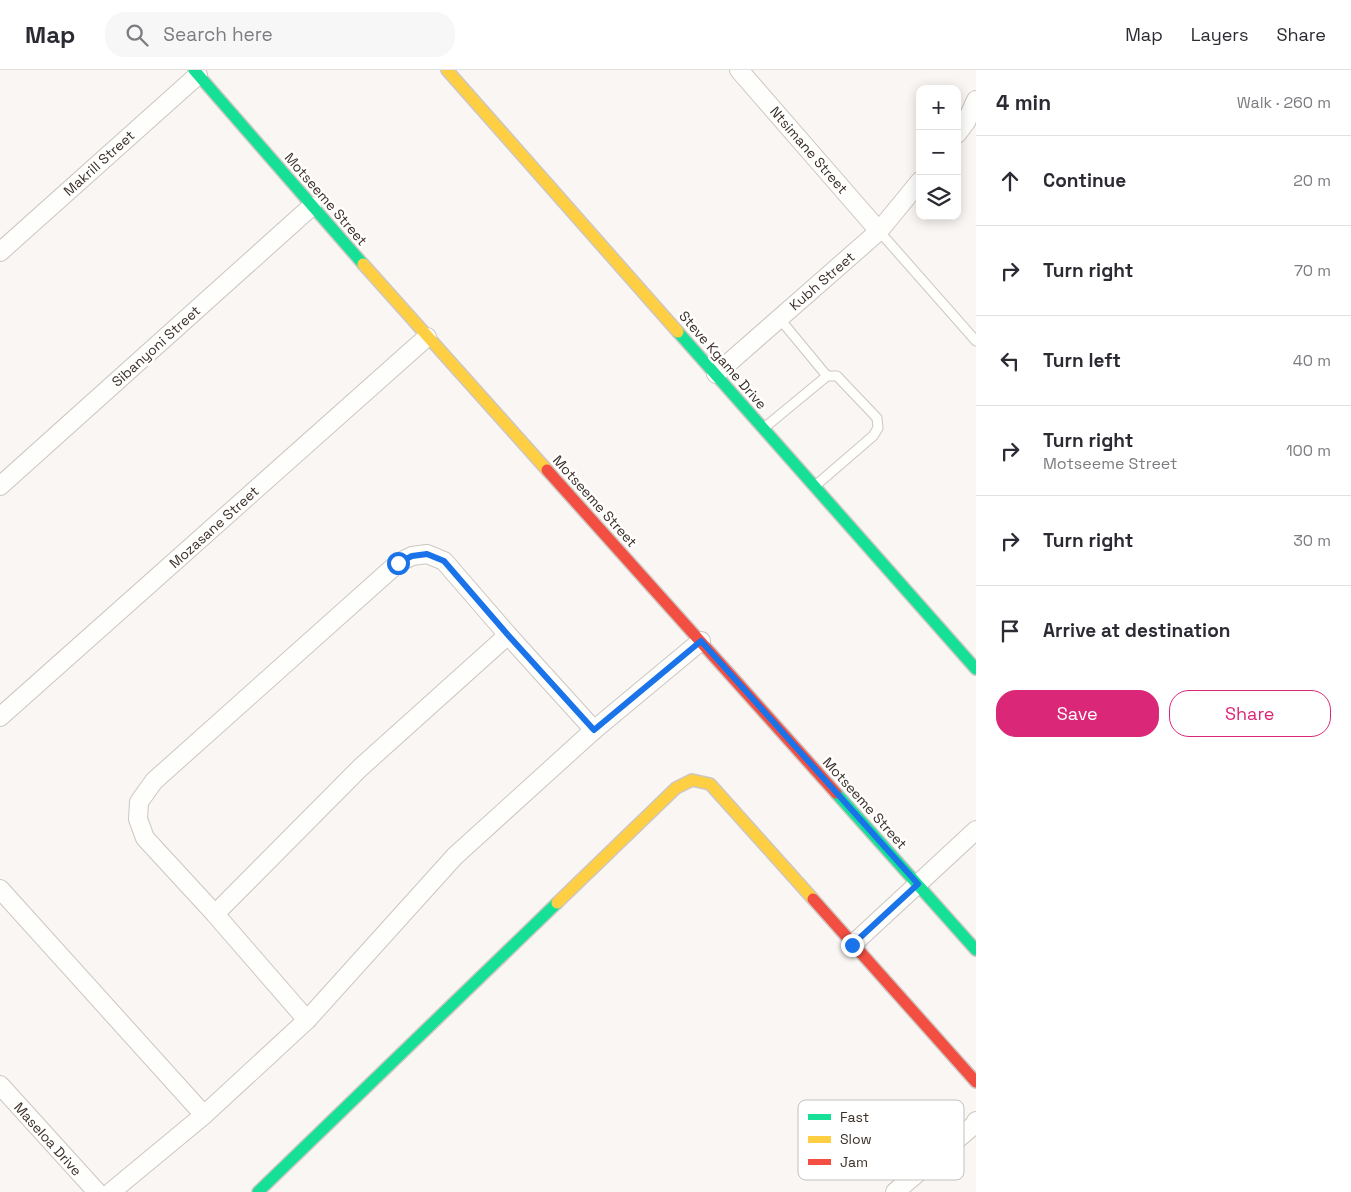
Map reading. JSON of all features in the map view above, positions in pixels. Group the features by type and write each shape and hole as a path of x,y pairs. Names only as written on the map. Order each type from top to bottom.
{"street":[{"name":"Steve Kgame Drive","path":"447,70 976,670"},
{"name":"Ntsimane Street","path":"739,70 879,231"},
{"name":"Motseeme Street","path":"196,72 428,337 976,950"},
{"name":"Makrill Street","path":"0,252 196,72"},
{"path":"960,130 966,122 976,100"},
{"name":"Kubh Street","path":"716,374 879,231 916,186"},
{"name":"Sibanyoni Street","path":"0,486 312,206"},
{"name":"Mozasane Street","path":"0,717 428,337"},
{"path":"307,1020 215,914 145,838 138,819 139,802 154,781 398,563 412,556 427,554 444,561 594,730"},
{"path":"215,914 360,768 508,635"},
{"path":"111,1192 204,1115 307,1020 455,856 594,730 701,641"},
{"path":"258,1192 676,788 692,780 710,784 976,1082"},
{"path":"852,945 976,830"},
{"path":"0,889 204,1115"},
{"name":"Maseloa Drive","path":"0,1085 97,1192"},
{"path":"964,1133 976,1121"},
{"path":"895,1192 909,1180"}],"lane":[{"path":"879,231 976,341"},
{"path":"779,318 827,376"},
{"path":"764,428 827,376 837,376 856,394 877,418 878,428 873,436 815,486"}],"traffic: fast":[{"path":"194,70 363,264"},
{"path":"678,332 976,669"},
{"path":"836,793 976,950"},
{"path":"258,1192 557,903"}],"traffic: slow":[{"path":"447,70 678,332"},
{"path":"363,264 547,470"},
{"path":"557,903 676,788 692,780 710,784 813,899"}],"traffic: jam":[{"path":"547,470 836,793"},
{"path":"813,899 976,1082"}],"route":[{"path":"398,563 412,556 427,554 444,561 594,730 701,641 918,884 852,945"}]}
